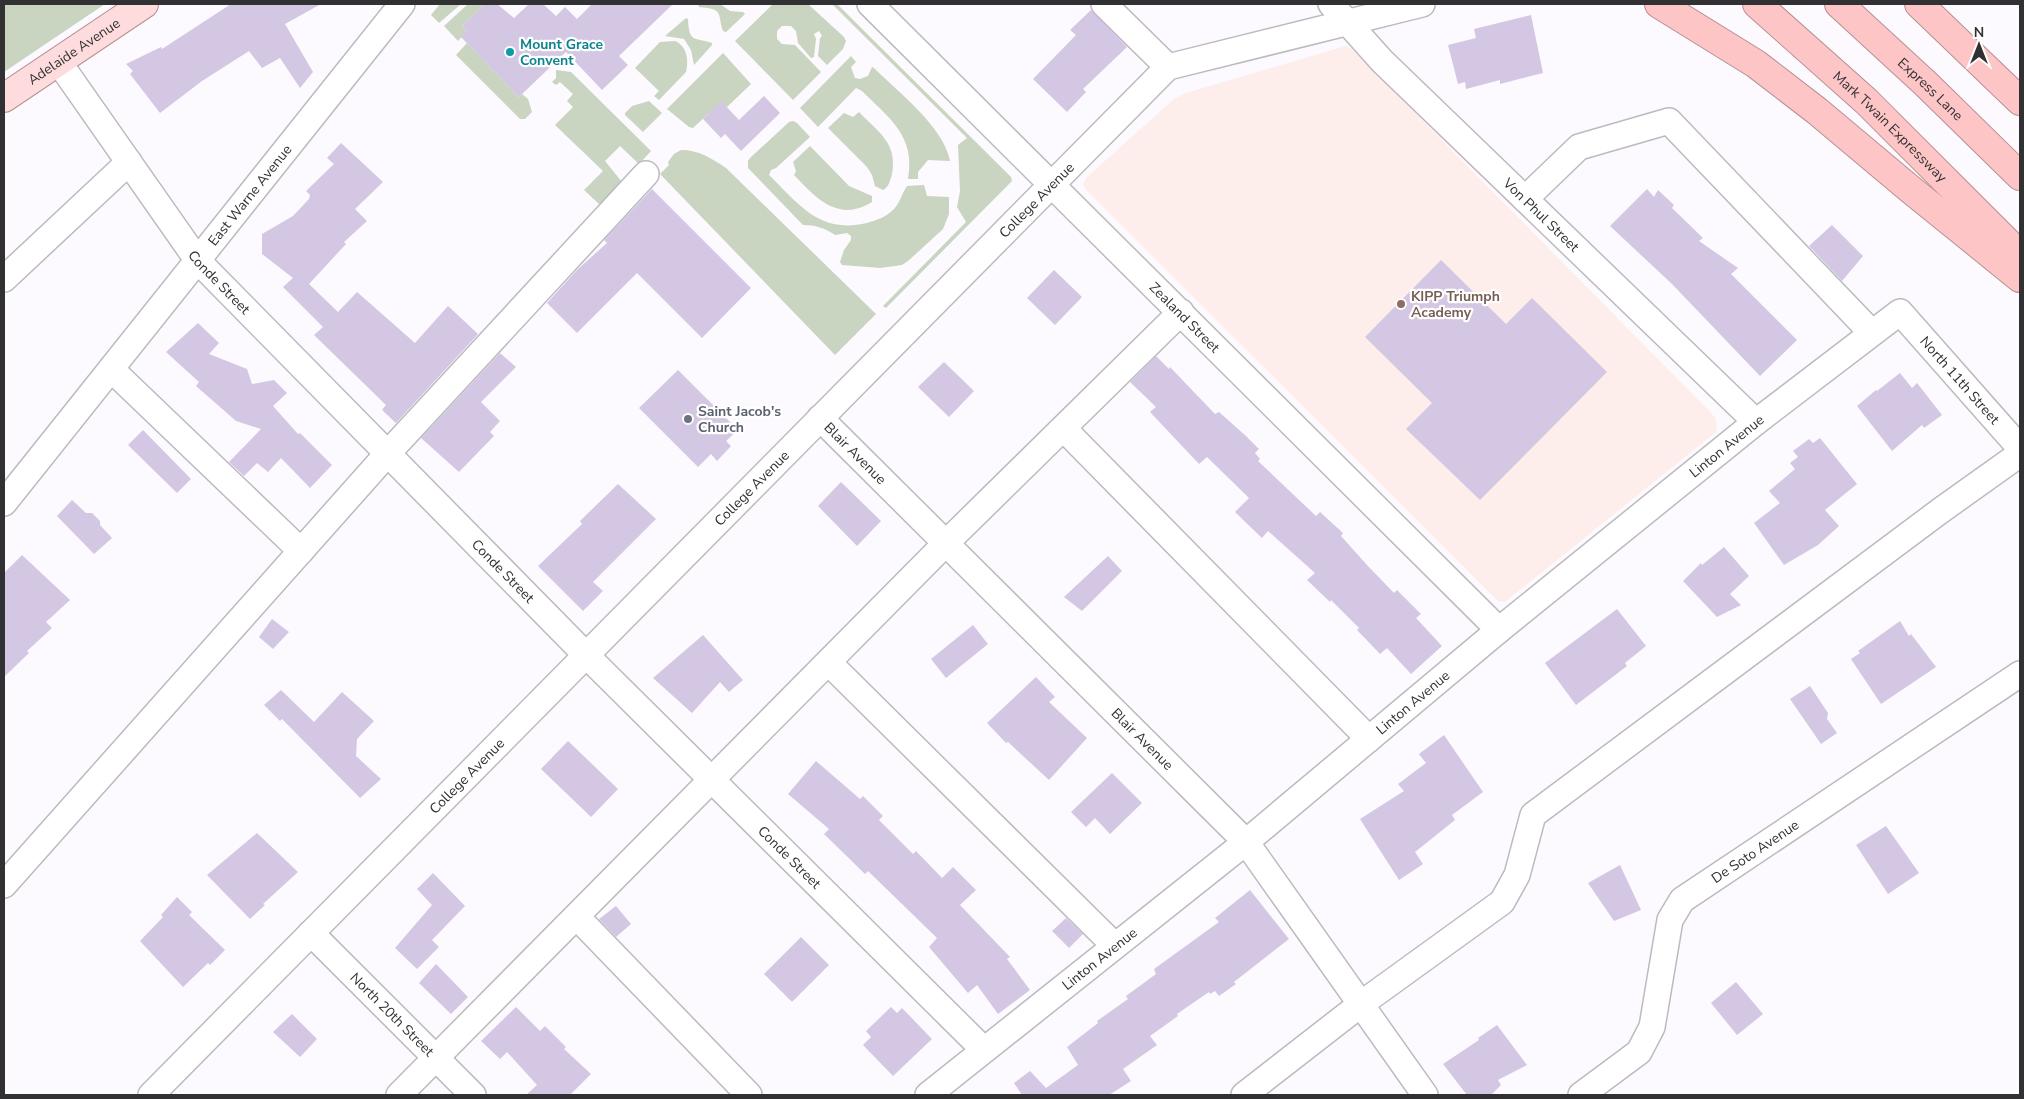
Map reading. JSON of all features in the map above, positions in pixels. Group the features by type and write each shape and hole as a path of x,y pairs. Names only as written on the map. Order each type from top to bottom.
{"highway":[{"path":"1659,4 1756,64 1817,111 2020,278"},
{"name":"Mark Twain Expressway","path":"1757,4 1866,101 2020,254"},
{"name":"Express Lane","path":"1839,4 1926,84 2020,176"},
{"path":"1919,4 2020,101"}],"main road":[{"name":"Adelaide Avenue","path":"4,98 144,4"}],"street":[{"name":"East Warne Avenue","path":"4,503 402,4"},
{"name":"Zealand Street","path":"870,4 1499,630"},
{"path":"1104,4 1168,67 1422,4"},
{"name":"Von Phul Street","path":"1331,4 1382,61 1756,422"},
{"name":"Conde Street","path":"58,61 198,261 586,655 984,1050"},
{"name":"College Avenue","path":"151,1095 1168,67"},
{"path":"1525,199 1580,147 1669,121 1872,333"},
{"path":"4,280 129,162"},
{"path":"4,885 388,454 646,174"},
{"path":"399,1095 946,543 1181,312"},
{"name":"Linton Avenue","path":"928,1095 1246,842 1499,630 1756,422 1900,312"},
{"name":"North 11th Street","path":"1900,312 2020,448"},
{"path":"111,369 300,552"},
{"name":"Blair Avenue","path":"820,418 1246,842 1425,1095"},
{"path":"1064,429 1370,739"},
{"path":"1244,1095 1361,1004 1502,902 1517,876 1532,815 1940,511 2020,454"},
{"path":"829,663 1115,946"},
{"name":"De Soto Avenue","path":"1581,1095 1639,1052 1652,1027 1670,920 1682,900 2020,674"},
{"path":"577,917 749,1095"},
{"name":"North 20th Street","path":"311,933 473,1095"}],"shaded area":[{"name":"KIPP Triumph Academy","path":"1346,46 1353,50 1714,416 1717,423 1716,432 1505,602 1498,601 1083,185 1086,178 1174,99 1186,93"}],"green space":[{"path":"4,4 105,4 4,72"},
{"path":"440,4 461,4 439,23 431,15"},
{"path":"468,4 485,4 462,26 467,31 458,41 444,26"},
{"path":"698,4 720,4 730,11 743,12 745,14 726,32 723,31 719,13 713,9 699,7"},
{"path":"773,4 808,4 846,41 843,49 827,65 818,56 820,38 822,36 819,31 814,34 816,39 814,57 811,58 798,43 796,31 791,26 782,26 777,31 777,39 782,44 795,45 821,72 793,100 735,41"},
{"path":"832,4 837,4 1011,177 1012,181 886,308 883,306 966,222 957,207 960,191 958,145 967,138"},
{"path":"686,18 694,38 712,43 694,65 691,50 684,39 665,36"},
{"path":"675,41 685,50 686,72 659,100 654,96 659,91 635,68 660,42"},
{"path":"467,43 519,97 522,94 528,99 532,112 525,119 520,119 456,55"},
{"path":"723,53 751,84 727,107 721,102 693,128 689,127 667,109"},
{"path":"851,56 856,62 851,67 855,78 860,79 868,76 872,67 874,68 930,123 946,148 950,161 928,160 918,172 918,179 908,179 908,151 904,139 891,119 862,91 856,88 818,127 800,108"},
{"path":"556,70 571,72 651,151 639,164 620,146 605,161 622,182 600,205 584,190 603,171 555,125 573,107 567,101 573,94 560,82 556,85 552,82 556,78"},
{"path":"649,101 662,113 643,132 625,113 632,106"},
{"path":"859,112 885,139 892,154 892,174 888,185 883,190 875,186 872,175 867,167 828,128 844,113 853,117"},
{"path":"793,121 810,137 776,168 771,170 769,175 791,197 812,214 823,221 836,224 867,223 885,216 894,209 907,186 924,185 927,196 949,197 949,214 943,229 902,265 880,268 842,265 840,262 844,250 851,240 851,236 847,233 835,235 820,227 803,225 748,168 750,158 789,122"},
{"path":"810,146 849,186 872,196 872,202 860,208 838,209 828,205 811,192 794,175 796,171 793,162"},
{"path":"681,150 699,153 726,168 876,314 835,355 660,174 669,165 668,162 674,154"}],"building":[{"path":"231,4 321,4 285,24 313,72 300,88 280,58 262,68 249,51 202,81 160,113 130,74 133,71 126,64 161,47 162,49"},
{"name":"Mount Grace Convent","path":"485,4 497,4 514,18 529,4 543,4 556,16 565,7 577,19 592,4 673,4 619,56 628,65 602,90 566,52 519,97 461,37 467,31 462,26"},
{"path":"1091,10 1127,47 1083,89 1086,92 1067,112 1033,79 1076,35 1070,30"},
{"path":"1531,15 1543,73 1500,84 1500,80 1466,89 1465,82 1458,84 1448,45 1476,38 1474,29"},
{"path":"764,96 780,113 741,151 725,134 721,138 703,119 721,101 739,120"},
{"path":"341,143 383,182 355,209 367,221 344,242 346,244 309,284 338,312 357,292 415,343 448,306 478,334 396,423 382,410 386,405 314,335 323,327 283,287 293,278 262,254 262,234 293,216 309,199 310,195 306,191 334,164 327,158"},
{"path":"652,189 751,288 702,338 637,273 577,333 547,303 578,269 607,243 604,240"},
{"path":"1647,189 1654,197 1658,190 1674,205 1672,208 1703,238 1699,241 1738,268 1731,274 1797,340 1760,376 1672,284 1610,226"},
{"path":"1832,225 1863,256 1842,281 1809,246"},
{"name":"KIPP Triumph Academy","path":"1441,260 1506,324 1532,298 1607,372 1480,500 1406,429 1432,403 1365,337"},
{"path":"1054,270 1082,297 1055,325 1027,298"},
{"path":"198,323 219,343 209,354 247,369 252,384 274,380 287,393 273,406 298,434 300,433 332,465 310,488 281,458 268,472 257,463 244,476 229,462 261,429 236,421 196,386 199,382 166,352"},
{"path":"500,353 516,367 481,402 500,421 490,432 494,436 459,472 421,438"},
{"path":"1156,356 1169,369 1170,367 1215,414 1219,412 1246,436 1259,449 1255,453 1260,459 1258,461 1316,516 1320,512 1343,533 1341,536 1367,565 1394,593 1397,590 1421,614 1416,618 1442,646 1411,674 1387,648 1380,654 1357,630 1359,628 1331,600 1330,602 1307,580 1315,573 1268,531 1262,538 1235,512 1249,498 1207,457 1199,464 1150,412 1156,407 1130,382"},
{"path":"944,362 974,391 949,417 918,387"},
{"name":"Saint Jacob's Church","path":"678,370 738,430 726,441 731,446 717,461 711,454 698,467 639,408"},
{"path":"1900,373 1912,388 1917,383 1942,415 1924,428 1922,425 1892,451 1857,406"},
{"path":"143,430 191,479 177,493 128,445"},
{"path":"1820,438 1857,484 1825,510 1839,526 1818,545 1784,565 1754,523 1780,503 1769,491 1795,469 1790,463 1798,457 1793,451 1809,439 1813,443"},
{"path":"841,482 881,521 857,546 818,506"},
{"path":"618,484 656,519 593,582 603,591 583,611 538,566 582,524 580,521"},
{"path":"72,500 86,513 92,513 112,538 94,554 57,516"},
{"path":"1724,547 1749,576 1730,594 1741,605 1717,617 1683,581 1701,563 1702,565"},
{"path":"22,555 70,600 46,622 52,628 27,651 29,653 4,677 4,573"},
{"path":"1108,556 1122,571 1082,611 1064,597"},
{"path":"1617,609 1646,646 1625,663 1627,666 1576,705 1545,663"},
{"path":"272,619 289,632 273,649 259,637"},
{"path":"1900,621 1909,636 1911,634 1936,667 1881,704 1851,659 1860,653 1858,651"},
{"path":"973,625 988,644 946,678 931,659"},
{"path":"703,635 743,680 729,692 720,682 692,713 653,678"},
{"path":"1036,677 1055,697 1049,702 1087,738 1049,780 1008,742 1006,743 987,723"},
{"path":"1810,686 1828,713 1827,719 1837,733 1821,744 1790,699"},
{"path":"281,690 314,722 342,692 374,721 357,739 356,756 381,779 360,798 282,719 280,721 264,705"},
{"path":"1444,735 1483,792 1452,815 1455,820 1415,852 1423,864 1399,880 1360,819 1404,791 1398,784 1426,763 1419,754"},
{"path":"568,741 618,789 591,817 541,769"},
{"path":"816,761 860,799 863,796 883,816 879,820 913,854 916,851 942,878 953,867 976,890 960,905 1010,957 1007,959 1030,990 998,1014 977,985 968,993 929,947 937,938 868,871 865,874 824,834 829,829 788,794"},
{"path":"1112,773 1142,803 1110,834 1095,818 1086,827 1071,812"},
{"path":"1886,826 1919,873 1888,894 1856,845"},
{"path":"257,833 298,872 263,904 265,905 250,919 207,875"},
{"path":"1620,865 1641,910 1614,921 1588,883"},
{"path":"433,873 465,906 432,940 439,947 417,969 395,948 432,905 417,889"},
{"path":"1250,890 1289,939 1219,996 1215,991 1210,994 1209,992 1150,1036 1157,1045 1123,1069 1131,1081 1109,1095 1022,1095 1014,1083 1030,1071 1046,1088 1078,1065 1067,1047 1098,1023 1097,1021 1128,999 1126,996 1156,974 1154,969 1219,922 1215,918"},
{"path":"177,897 192,912 189,915 225,950 183,987 140,941 163,917 161,915"},
{"path":"616,906 631,924 616,937 599,919"},
{"path":"1066,918 1083,934 1069,948 1052,931"},
{"path":"801,937 829,965 792,1002 764,974"},
{"path":"436,964 468,997 451,1014 419,983"},
{"path":"1736,982 1763,1014 1737,1035 1711,1003"},
{"path":"516,1007 540,1031 545,1026 566,1047 564,1049 591,1074 570,1095 526,1095 537,1085 507,1052 500,1059 481,1041"},
{"path":"891,1007 897,1013 902,1008 932,1039 893,1076 863,1045 871,1037 866,1031"},
{"path":"292,1014 317,1039 300,1057 273,1032"},
{"path":"1497,1025 1527,1065 1498,1080 1501,1085 1491,1095 1467,1095 1443,1064 1479,1040 1478,1038"}],"place":[{"name":"Mount Grace Convent","path":"510,52"},
{"name":"KIPP Triumph Academy","path":"1401,304"},
{"name":"Saint Jacob's Church","path":"688,419"}]}
